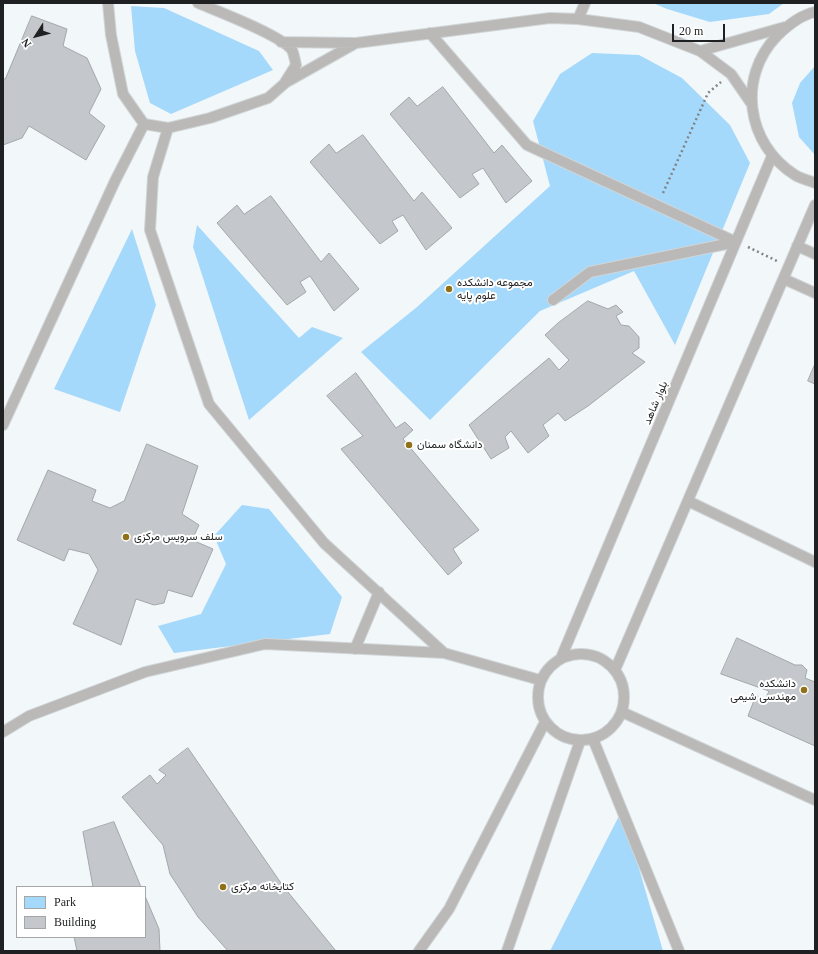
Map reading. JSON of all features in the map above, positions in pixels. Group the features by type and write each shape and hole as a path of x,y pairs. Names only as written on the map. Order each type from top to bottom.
{"lane":[{"path":"108,3 111,35 123,94 144,124 168,128 210,118 268,98 284,84 356,43"},
{"path":"198,3 247,24 281,42 292,50 296,65 284,84"},
{"path":"578,19 585,3"},
{"path":"700,51 786,26 814,12"},
{"path":"281,42 356,43 550,18 578,19 639,27 700,51 731,74 751,103"},
{"path":"786,26 766,47 754,74 751,103 757,131 772,156 796,175 815,183"},
{"path":"430,34 527,145 736,242"},
{"path":"3,425 115,181 144,124"},
{"path":"168,128 153,177 150,230 209,404 324,542 444,653"},
{"name":"بلوار شاهد","path":"561,658 772,156"},
{"path":"615,670 815,205"},
{"path":"553,300 590,272 736,242"},
{"path":"797,246 815,254"},
{"path":"784,279 815,293"},
{"path":"688,501 815,562"},
{"path":"355,649 378,592"},
{"path":"3,732 29,716 145,672 265,644 444,653 540,680"},
{"path":"575,654 590,654 604,660 615,670 622,683 624,698 622,712 615,724 606,733 593,739 580,741 566,739 554,732 545,722 539,709 537,694 540,680 549,667 561,658 575,654"},
{"path":"622,712 815,800"},
{"path":"419,951 449,909 545,722"},
{"path":"593,739 679,951"},
{"path":"508,951 580,741"}],"path":[{"path":"658,206 708,93 731,74"},
{"path":"736,242 789,266"}],"green space":[{"path":"653,3 784,3 769,14 710,22 667,9"},
{"path":"131,6 164,8 259,51 273,70 171,114 150,103 135,51"},
{"path":"592,53 639,55 682,78 730,125 750,163 675,345 634,271 540,311 430,420 361,352 417,307 550,186 533,121 560,74"},
{"path":"815,66 815,155 799,137 792,103 800,83"},
{"path":"197,225 299,338 312,327 343,338 249,420 193,247"},
{"path":"132,229 156,305 120,412 54,389"},
{"path":"242,505 269,509 342,597 330,634 174,653 158,626 201,614 226,564 214,536"},
{"path":"622,810 663,951 550,951"}],"building":[{"path":"32,16 67,29 63,46 87,58 101,89 89,113 105,126 86,160 29,126 22,138 3,145 3,79 5,79"},
{"path":"443,87 494,153 502,145 532,181 506,203 483,168 472,174 479,184 460,198 390,114 409,97 417,106"},
{"path":"363,135 414,201 422,192 452,228 426,250 403,215 392,221 398,231 380,244 310,162 329,144 336,153"},
{"path":"271,196 321,262 329,253 359,289 334,311 310,276 300,282 306,292 287,305 217,223 237,205 244,214"},
{"path":"588,301 608,309 616,305 623,312 616,316 621,325 629,326 639,337 639,348 632,353 645,362 588,406 565,421 558,413 543,425 549,436 528,453 511,431 505,437 509,448 491,459 469,425 549,358 559,370 569,360 545,335 558,323"},
{"path":"815,364 815,384 808,381"},
{"path":"356,373 396,428 405,422 413,430 403,439 479,530 453,549 462,563 448,575 341,449 363,436 327,396"},
{"path":"147,444 198,466 182,514 199,525 192,540 213,549 192,597 168,590 164,603 154,605 136,599 121,645 73,624 98,570 89,554 69,549 64,561 17,540 48,470 96,490 92,501 110,508 124,501"},
{"path":"737,638 795,665 802,665 807,670 805,678 815,682 815,746 748,716 756,695 765,700 769,691 721,674"},
{"path":"188,748 283,886 336,951 228,951 198,917 170,874 163,845 122,797 150,775 157,784 166,775 159,770"},
{"path":"114,822 141,886 93,886 83,832"},
{"path":"146,898 159,929 160,951 77,951 74,938 146,938"}],"place":[{"name":"مجموعه دانشکده علوم پایه","path":"449,289"},
{"name":"دانشگاه سمنان","path":"409,445"},
{"name":"سلف سرویس مرکزی","path":"126,537"},
{"name":"دانشکده مهندسی شیمی","path":"804,690"},
{"name":"کتابخانه مرکزی","path":"223,887"}]}
